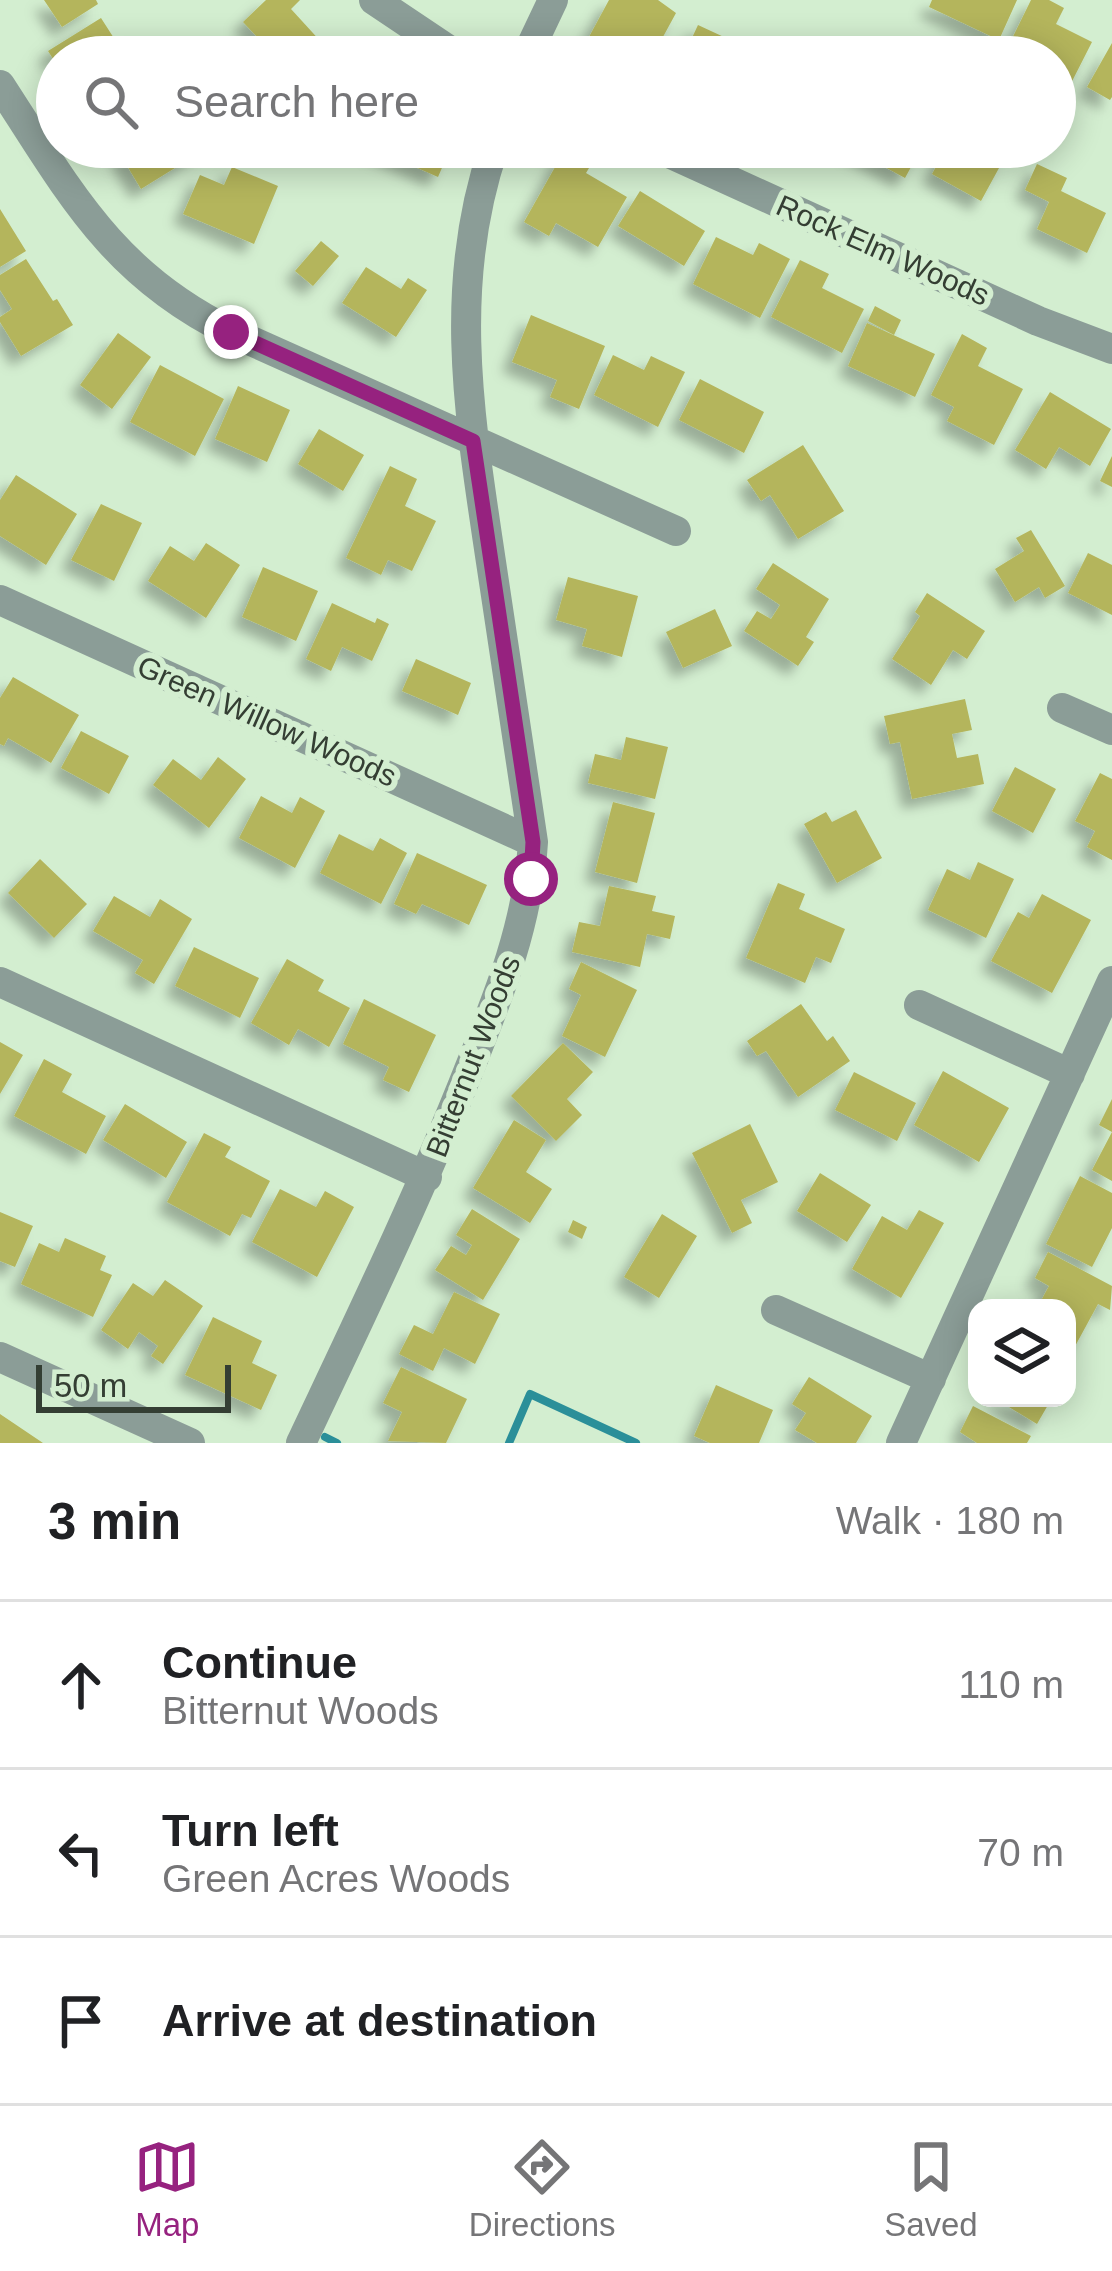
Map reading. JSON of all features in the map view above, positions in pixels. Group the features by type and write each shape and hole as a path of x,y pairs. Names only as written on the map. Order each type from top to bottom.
{"street":[{"path":"374,0 428,36"},
{"path":"536,36 553,0"},
{"path":"0,85 36,140"},
{"path":"55,168 87,217 166,296 231,332 676,531"},
{"name":"Bitternut Woods","path":"301,1443 427,1177 512,960 531,879 533,842 473,441 463,319 471,229 488,168"},
{"name":"Rock Elm Woods","path":"702,168 1038,321 1112,349"},
{"name":"Green Willow Woods","path":"0,600 533,842"},
{"path":"1062,708 1112,730"},
{"path":"902,1443 1112,980"},
{"path":"0,982 427,1177"},
{"path":"919,1005 1070,1073"},
{"path":"776,1310 931,1379"},
{"path":"0,1357 190,1443"}],"building":[{"path":"44,0 96,0 98,4 62,27"},
{"path":"266,0 300,0 291,9 316,36 256,36 243,22"},
{"path":"609,0 658,0 676,13 663,36 590,36"},
{"path":"932,0 1017,0 1001,36 991,36 929,7"},
{"path":"1031,0 1049,0 1064,8 1056,24 1092,42 1076,73 1076,36 1013,36"},
{"path":"101,18 113,36 72,36"},
{"path":"698,25 722,36 693,36"},
{"path":"1112,43 1112,97 1110,100 1087,87"},
{"path":"128,168 175,168 141,189"},
{"path":"234,168 278,186 254,244 183,214 200,175 224,185"},
{"path":"418,168 442,168 438,177"},
{"path":"555,168 589,168 586,173 627,197 598,247 556,223 549,236 524,222"},
{"path":"887,168 910,168 905,178"},
{"path":"935,168 999,168 981,201 932,174"},
{"path":"1035,168 1046,168 1067,178 1061,191 1106,213 1087,253 1037,229 1049,202 1025,190"},
{"path":"640,191 705,231 684,266 618,226"},
{"path":"0,209 26,251 0,267"},
{"path":"716,237 753,255 759,243 790,259 760,318 693,284"},
{"path":"321,241 339,256 313,286 295,271"},
{"path":"26,259 73,325 21,356 0,322 12,309 0,290 0,275"},
{"path":"800,260 829,274 822,288 864,309 842,353 771,317"},
{"path":"366,267 401,289 408,278 427,290 396,337 342,303"},
{"path":"875,306 901,320 894,335 868,321"},
{"path":"531,315 605,346 579,409 550,397 557,380 512,362"},
{"path":"867,323 935,354 915,397 848,366"},
{"path":"118,333 151,357 112,409 80,385"},
{"path":"962,334 987,348 978,366 1023,389 994,445 947,421 954,407 931,395"},
{"path":"613,355 644,370 651,356 685,372 658,427 594,395"},
{"path":"160,365 224,399 195,456 130,422"},
{"path":"700,379 764,412 744,453 679,420"},
{"path":"238,386 290,410 267,462 215,439"},
{"path":"1050,392 1111,429 1090,466 1059,447 1046,469 1015,450"},
{"path":"319,429 364,455 343,491 298,464"},
{"path":"803,445 844,511 798,539 770,495 761,501 747,480"},
{"path":"1112,456 1112,487 1100,481"},
{"path":"390,466 417,479 405,506 436,521 412,571 388,560 381,575 346,558"},
{"path":"16,475 77,514 46,565 0,536 0,500"},
{"path":"101,504 142,523 114,581 71,560"},
{"path":"1031,530 1065,586 1045,598 1039,587 1015,602 995,569 1024,551 1016,538"},
{"path":"206,543 240,565 206,618 148,581 170,546 194,561"},
{"path":"1088,553 1112,565 1112,615 1068,593"},
{"path":"773,563 829,599 806,637 814,642 798,666 744,631 757,611 771,619 780,605 756,589"},
{"path":"263,567 318,591 296,641 242,617"},
{"path":"568,577 638,596 622,657 582,646 587,629 556,620"},
{"path":"927,593 985,631 967,659 953,650 931,685 892,659 920,616 915,612"},
{"path":"332,603 375,623 377,618 389,624 372,661 342,647 331,671 306,659"},
{"path":"715,609 732,646 683,668 666,632"},
{"path":"416,659 471,683 458,715 402,691"},
{"path":"13,677 79,715 51,763 8,738 4,746 0,744 0,698"},
{"path":"965,699 972,730 952,734 957,758 978,754 984,784 912,799 900,742 890,744 884,716"},
{"path":"81,731 129,756 109,794 61,768"},
{"path":"626,737 668,747 655,799 588,783 595,754 621,760"},
{"path":"218,757 246,779 209,828 153,785 173,759 201,780"},
{"path":"1015,767 1056,789 1033,833 992,811"},
{"path":"1100,773 1112,779 1112,860 1087,847 1095,831 1075,821"},
{"path":"261,796 292,813 300,797 325,811 295,868 239,838"},
{"path":"613,802 655,813 637,883 595,872"},
{"path":"856,810 882,858 837,883 804,824 826,812 832,822"},
{"path":"339,834 373,851 380,838 407,853 381,904 320,873"},
{"path":"417,853 487,885 469,925 422,904 416,914 394,904"},
{"path":"40,859 87,904 54,938 8,893"},
{"path":"978,862 1014,879 986,938 928,910 947,869 970,880"},
{"path":"778,883 805,894 799,909 845,929 831,963 816,957 805,983 746,958"},
{"path":"609,886 656,896 652,911 675,916 670,939 647,934 640,967 572,952 579,922 600,926"},
{"path":"1042,894 1091,920 1052,993 991,961 1018,912 1029,918"},
{"path":"114,896 150,917 160,899 192,919 154,984 135,973 143,960 93,931"},
{"path":"194,947 259,978 240,1018 175,986"},
{"path":"287,959 324,980 318,991 350,1008 329,1047 298,1029 289,1045 251,1023"},
{"path":"581,962 637,990 605,1057 562,1036 581,995 569,989"},
{"path":"364,999 436,1035 409,1092 383,1080 389,1067 343,1044"},
{"path":"801,1004 827,1041 833,1036 850,1061 798,1097 766,1051 757,1056 747,1041"},
{"path":"0,1042 23,1055 0,1094"},
{"path":"563,1043 593,1072 567,1099 582,1115 556,1141 511,1096"},
{"path":"44,1059 72,1074 62,1092 106,1116 86,1154 14,1116"},
{"path":"943,1071 1009,1108 979,1162 914,1125"},
{"path":"854,1072 916,1103 897,1141 835,1110"},
{"path":"1112,1099 1112,1132 1099,1125"},
{"path":"125,1104 187,1142 166,1178 103,1140"},
{"path":"514,1120 546,1140 526,1172 552,1189 530,1223 473,1188"},
{"path":"750,1124 778,1182 741,1200 752,1223 732,1233 692,1153"},
{"path":"1112,1132 1112,1181 1092,1170"},
{"path":"204,1133 231,1147 225,1157 270,1181 251,1218 242,1214 230,1236 167,1202"},
{"path":"820,1173 871,1205 847,1242 797,1211"},
{"path":"1080,1176 1112,1193 1112,1228 1092,1267 1046,1244"},
{"path":"280,1189 316,1207 325,1191 354,1207 317,1277 252,1242"},
{"path":"472,1209 520,1239 483,1300 435,1270 451,1246 466,1255 472,1245 456,1235"},
{"path":"919,1210 944,1223 901,1298 852,1269 882,1216 907,1230"},
{"path":"0,1212 33,1226 15,1267 0,1261"},
{"path":"662,1214 697,1236 659,1298 624,1277"},
{"path":"573,1220 587,1227 582,1239 568,1232"},
{"path":"65,1238 106,1256 100,1270 112,1275 93,1317 21,1284 39,1243 59,1252"},
{"path":"1048,1252 1112,1286 1110,1310 1098,1304 1076,1344 1076,1299 1042,1299 1049,1286 1035,1278"},
{"path":"165,1280 203,1306 163,1364 151,1356 158,1346 139,1332 128,1349 101,1330 133,1283 153,1296"},
{"path":"454,1292 500,1314 475,1364 444,1348 433,1371 399,1354 414,1325 433,1334"},
{"path":"213,1317 262,1341 252,1363 277,1375 261,1410 185,1375"},
{"path":"401,1367 467,1399 446,1443 388,1441 402,1412 383,1403"},
{"path":"809,1377 872,1416 856,1443 817,1443 795,1430 806,1413 792,1404"},
{"path":"716,1385 773,1410 759,1443 710,1443 694,1436"},
{"path":"975,1407 1031,1436 1027,1443 977,1443 960,1432"},
{"path":"1009,1407 1047,1407 1037,1424"},
{"path":"0,1414 43,1443 0,1443"}],"waterway":[{"path":"509,1443 530,1394 636,1443"},
{"path":"325,1437 337,1443"}],"route":[{"path":"231,332 473,441 533,842 531,879"}]}
